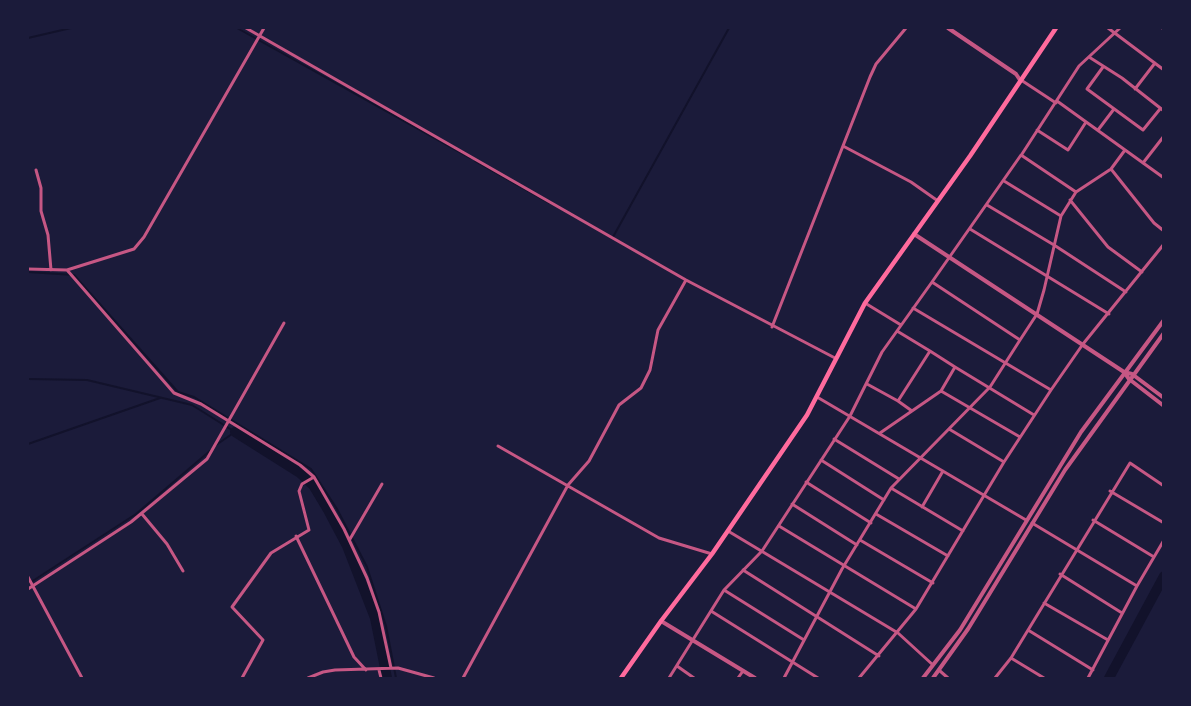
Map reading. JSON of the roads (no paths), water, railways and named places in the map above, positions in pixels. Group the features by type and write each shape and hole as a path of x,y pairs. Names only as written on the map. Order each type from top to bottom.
{"main road":[{"path":"621,678 728,531 817,398 835,358 865,303 938,201 1056,28"}],"street":[{"path":"246,28 686,280 772,327 835,358"},
{"path":"28,269 67,270 118,256 134,249 141,243 264,28"},
{"path":"772,327 876,64 906,28"},
{"path":"948,28 1016,74 1020,80 1098,130 1164,178"},
{"path":"1108,28 1164,70"},
{"path":"669,678 724,590 762,551 850,416 868,384 882,352 1022,155 1079,66 1120,28"},
{"path":"1089,57 1103,68 1122,78 1162,110 1144,130 1087,89 1103,68"},
{"path":"1135,89 1155,63"},
{"path":"1098,130 1114,108"},
{"path":"1038,130 1068,150 1086,122"},
{"path":"1143,163 1164,136"},
{"path":"843,146 911,182 938,201"},
{"path":"784,678 845,565 891,488 990,387 1036,314 1061,216 1070,200 1076,192 1111,169 1125,150"},
{"path":"1022,155 1076,192"},
{"path":"1111,169 1154,223 1164,231"},
{"path":"36,170 42,188 42,211 48,235 51,270"},
{"path":"1004,181 1061,216"},
{"path":"1070,200 1108,247 1142,272"},
{"path":"987,205 1054,245 1126,292"},
{"path":"970,229 1109,314"},
{"path":"914,234 1084,344 1124,372 1129,379 1164,406"},
{"path":"859,678 916,609 1034,414 1084,344 1164,244"},
{"path":"67,270 174,393 200,404 300,465 314,478 350,540 379,612 390,668"},
{"path":"463,678 568,485 589,461 619,405 641,388 650,370 658,330 686,280"},
{"path":"932,282 1020,340"},
{"path":"865,303 901,325"},
{"path":"912,308 1051,390"},
{"path":"923,678 960,630 1081,432 1164,320"},
{"path":"28,589 142,514 207,459 284,323"},
{"path":"897,331 1034,414"},
{"path":"933,678 979,613 1065,470 1132,374 1164,333"},
{"path":"898,401 930,352"},
{"path":"880,433 941,391 955,366"},
{"path":"1124,372 1132,374 1164,398"},
{"path":"868,384 912,411"},
{"path":"941,391 1020,436"},
{"path":"817,398 880,433 1026,520"},
{"path":"949,429 1004,462"},
{"path":"834,439 899,479"},
{"path":"498,446 659,538 712,554"},
{"path":"821,460 884,500"},
{"path":"995,678 1011,658 1092,520 1130,463 1164,486"},
{"path":"922,506 943,471"},
{"path":"242,678 263,640 232,607 270,553 309,530 299,491 302,484 314,478"},
{"path":"806,482 870,522"},
{"path":"350,540 382,484"},
{"path":"891,488 963,531"},
{"path":"1110,491 1164,523"},
{"path":"792,504 857,545"},
{"path":"142,514 167,544 183,571"},
{"path":"876,514 948,556"},
{"path":"1092,520 1154,557"},
{"path":"1032,523 1137,586"},
{"path":"778,526 916,609"},
{"path":"728,531 898,633 934,666"},
{"path":"296,536 354,657 366,670"},
{"path":"860,540 933,583"},
{"path":"1088,678 1122,613 1164,540"},
{"path":"743,570 879,656"},
{"path":"1060,574 1122,613"},
{"path":"28,577 82,678"},
{"path":"724,590 804,640"},
{"path":"1044,603 1108,640"},
{"path":"711,611 818,678"},
{"path":"661,621 755,678"},
{"path":"1028,630 1093,670"},
{"path":"1011,658 1044,678"},
{"path":"677,666 694,678"},
{"path":"308,678 335,670 380,670 390,668 398,668 434,678"},
{"path":"380,670 381,678"},
{"path":"940,670 948,678"},
{"path":"738,678 743,671"}],"waterway":[{"path":"28,38 71,28"},
{"path":"237,28 470,158"},
{"path":"613,237 729,28"},
{"path":"475,161 549,203"},
{"path":"28,272 74,275 178,392 194,397 311,469 337,509 367,567 386,626 396,678"},
{"path":"28,379 87,380 192,405 235,432 216,445"},
{"path":"28,444 160,398"},
{"path":"235,432 300,473 313,485 347,546 375,618 387,678"},
{"path":"28,584 136,514 211,450"},
{"path":"1109,678 1164,576"}]}
